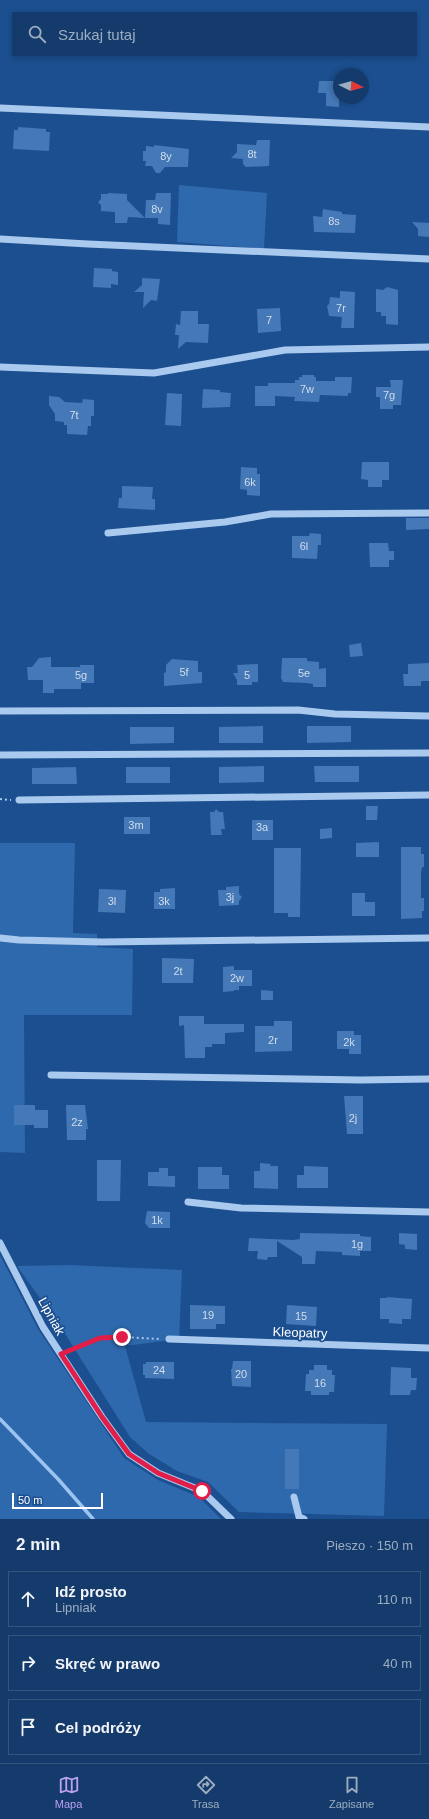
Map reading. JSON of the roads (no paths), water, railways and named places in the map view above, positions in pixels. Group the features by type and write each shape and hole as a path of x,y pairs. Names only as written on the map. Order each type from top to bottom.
{"street":[{"path":"0,108 429,127"},
{"path":"0,239 429,259"},
{"path":"0,367 154,373 285,350 429,347"},
{"path":"108,533 225,522 271,514 429,513"},
{"path":"0,711 298,710 335,714 429,716"},
{"path":"0,755 429,753"},
{"path":"19,800 429,796"},
{"path":"0,938 19,940 102,942 429,938"},
{"path":"51,1075 429,1080"},
{"path":"188,1202 241,1208 429,1212"},
{"name":"Lipniak","path":"0,1243 43,1327 102,1417 129,1454 158,1473 202,1491 230,1519"},
{"name":"Kleopatry","path":"169,1340 429,1348"},
{"path":"294,1497 299,1517 304,1519"}],"waterway":[{"path":"0,1419 58,1479 93,1519"}]}
